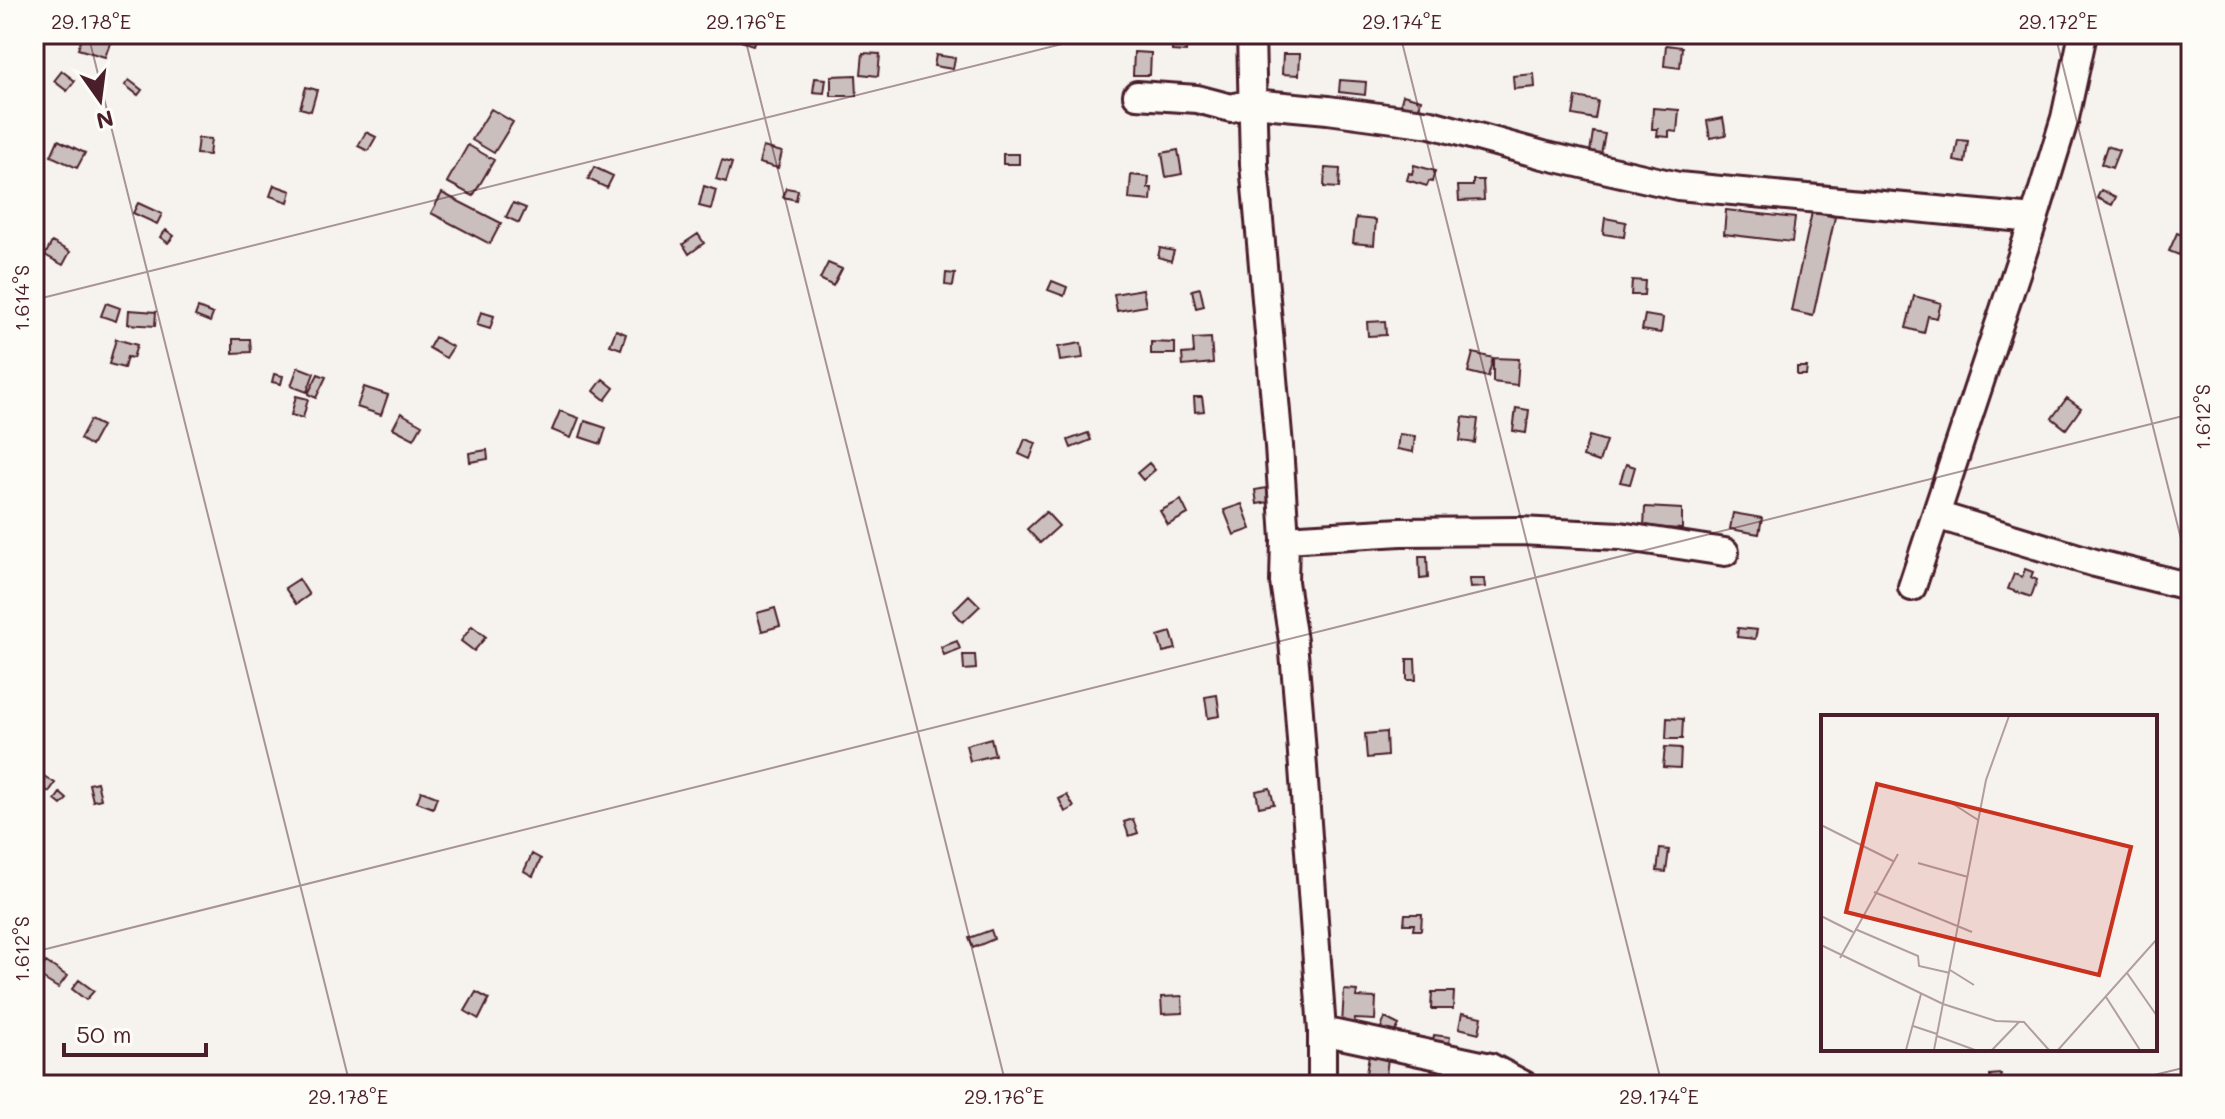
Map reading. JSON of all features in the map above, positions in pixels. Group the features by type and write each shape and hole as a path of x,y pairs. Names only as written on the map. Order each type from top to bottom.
{"street":[{"path":"1251,34 1254,164 1279,446 1285,539 1284,582 1295,669 1322,1031 1322,1085"},
{"path":"1912,587 2034,219 2065,118 2083,34"},
{"path":"1137,95 1197,99 1231,108 1252,103 1328,110 1431,124 1543,155 1678,186 2034,219"},
{"path":"1936,515 2095,563 2191,587"},
{"path":"1285,539 1401,532 1520,531 1620,536 1725,552"},
{"path":"1322,1031 1490,1067 1524,1085"}],"building":[{"path":"83,34 112,38 105,57 78,49"},
{"path":"743,34 757,34 753,45 741,41"},
{"path":"1173,34 1187,34 1186,52 1172,51"},
{"path":"1666,45 1682,47 1680,68 1664,66"},
{"path":"1134,52 1151,53 1150,75 1133,75"},
{"path":"863,53 880,54 878,76 861,74"},
{"path":"1283,54 1300,54 1299,75 1282,74"},
{"path":"936,55 955,58 953,69 934,66"},
{"path":"62,71 75,81 67,91 54,81"},
{"path":"1534,74 1535,87 1514,89 1513,76"},
{"path":"856,75 857,96 831,96 831,76"},
{"path":"815,78 826,79 824,93 813,92"},
{"path":"129,80 142,90 138,95 125,85"},
{"path":"1340,80 1366,82 1365,95 1339,92"},
{"path":"306,87 317,90 311,111 300,108"},
{"path":"1403,95 1421,100 1417,114 1399,110"},
{"path":"1576,97 1598,101 1595,119 1573,115"},
{"path":"1653,108 1679,110 1677,132 1669,131 1669,137 1657,136 1658,129 1652,129"},
{"path":"491,109 513,122 494,153 472,140"},
{"path":"1723,118 1726,135 1710,138 1707,121"},
{"path":"366,132 376,137 368,151 358,146"},
{"path":"1593,132 1605,134 1601,154 1590,152"},
{"path":"198,138 211,139 209,155 196,154"},
{"path":"58,140 85,153 77,168 51,156"},
{"path":"1958,140 1968,141 1965,163 1954,161"},
{"path":"468,145 494,160 473,196 447,182"},
{"path":"2107,146 2119,150 2112,168 2101,164"},
{"path":"763,147 782,152 778,168 759,163"},
{"path":"1178,150 1182,174 1166,177 1162,153"},
{"path":"1003,154 1019,154 1019,164 1003,164"},
{"path":"722,160 732,163 726,182 716,179"},
{"path":"1414,165 1435,171 1432,182 1429,181 1427,186 1407,180"},
{"path":"594,167 613,176 607,188 588,179"},
{"path":"1325,168 1340,169 1339,188 1324,187"},
{"path":"1131,175 1149,177 1151,201 1129,199"},
{"path":"1473,180 1483,180 1484,200 1459,201 1458,186 1473,186"},
{"path":"274,185 291,191 288,202 270,196"},
{"path":"704,186 716,190 711,209 699,206"},
{"path":"786,188 798,190 796,200 783,197"},
{"path":"2101,190 2116,197 2112,205 2097,198"},
{"path":"442,193 501,223 490,244 431,213"},
{"path":"138,203 162,214 157,224 133,213"},
{"path":"513,203 526,208 519,223 506,217"},
{"path":"1726,210 1795,218 1792,242 1724,234"},
{"path":"1812,212 1835,217 1813,316 1791,311"},
{"path":"1356,218 1376,220 1374,245 1353,243"},
{"path":"1605,218 1626,222 1624,237 1603,234"},
{"path":"166,230 174,236 168,243 160,237"},
{"path":"2177,233 2187,237 2179,255 2169,251"},
{"path":"698,234 704,243 689,254 683,244"},
{"path":"52,242 70,252 63,265 45,255"},
{"path":"1160,248 1174,251 1171,261 1158,257"},
{"path":"828,263 842,269 833,286 820,279"},
{"path":"946,273 955,274 953,286 945,285"},
{"path":"1632,280 1645,281 1644,295 1631,295"},
{"path":"1052,281 1067,287 1064,296 1048,290"},
{"path":"1200,288 1204,306 1196,308 1192,290"},
{"path":"1143,289 1146,306 1117,311 1114,294"},
{"path":"1914,296 1941,303 1937,318 1928,316 1924,333 1906,328"},
{"path":"106,303 120,308 116,321 101,316"},
{"path":"198,308 213,314 210,322 195,316"},
{"path":"129,310 156,312 155,326 128,324"},
{"path":"481,312 494,316 490,329 477,325"},
{"path":"1645,315 1663,318 1661,333 1642,330"},
{"path":"1385,321 1386,335 1368,336 1367,322"},
{"path":"616,330 626,334 621,349 610,345"},
{"path":"435,337 453,347 446,358 429,348"},
{"path":"1211,338 1213,363 1183,366 1182,354 1194,353 1193,339"},
{"path":"116,339 137,345 133,358 127,357 124,368 109,364"},
{"path":"233,339 250,339 251,352 233,353"},
{"path":"1151,342 1175,343 1175,354 1151,354"},
{"path":"1081,343 1083,358 1060,361 1058,347"},
{"path":"1473,353 1493,358 1488,377 1468,372"},
{"path":"1493,358 1519,359 1517,385 1493,382"},
{"path":"298,367 314,373 307,392 291,386"},
{"path":"1797,367 1807,367 1806,375 1797,375"},
{"path":"274,374 283,376 281,384 272,382"},
{"path":"318,374 326,377 316,398 308,394"},
{"path":"603,379 614,388 605,400 594,391"},
{"path":"364,387 388,395 381,415 357,407"},
{"path":"296,396 308,399 303,418 291,415"},
{"path":"1194,397 1202,397 1204,411 1195,412"},
{"path":"2067,398 2081,408 2066,429 2052,418"},
{"path":"1516,408 1529,410 1526,433 1513,431"},
{"path":"560,411 579,418 571,438 552,430"},
{"path":"401,413 422,425 414,439 393,428"},
{"path":"1463,417 1478,419 1475,443 1460,441"},
{"path":"90,420 102,426 91,446 80,439"},
{"path":"585,421 606,428 601,444 580,437"},
{"path":"1088,433 1091,440 1071,448 1068,440"},
{"path":"1399,434 1415,436 1413,452 1397,449"},
{"path":"1589,436 1606,441 1599,462 1583,457"},
{"path":"1025,439 1036,443 1030,459 1019,454"},
{"path":"487,450 488,459 470,462 469,453"},
{"path":"1149,463 1155,470 1143,480 1137,473"},
{"path":"1626,464 1635,467 1630,484 1620,482"},
{"path":"1267,488 1269,502 1257,504 1255,490"},
{"path":"1181,500 1188,514 1168,525 1160,511"},
{"path":"1242,504 1251,529 1234,535 1224,510"},
{"path":"1645,507 1682,509 1682,529 1644,527"},
{"path":"1046,512 1059,526 1040,543 1027,529"},
{"path":"1733,513 1762,518 1759,534 1730,529"},
{"path":"1419,556 1427,556 1428,578 1420,579"},
{"path":"2025,569 2033,572 2031,577 2037,580 2031,597 2008,589 2014,574 2022,577"},
{"path":"299,579 309,595 296,604 285,588"},
{"path":"1469,579 1484,579 1485,587 1470,588"},
{"path":"969,595 980,606 963,622 953,611"},
{"path":"775,608 780,626 762,631 757,613"},
{"path":"472,626 486,637 474,651 461,641"},
{"path":"1738,628 1757,630 1755,639 1737,637"},
{"path":"1171,632 1176,649 1163,652 1158,636"},
{"path":"957,641 960,649 944,655 941,647"},
{"path":"963,655 975,655 976,669 964,670"},
{"path":"1407,659 1415,659 1416,680 1407,680"},
{"path":"1217,695 1220,716 1208,718 1205,697"},
{"path":"1667,718 1683,719 1682,739 1666,739"},
{"path":"1386,732 1387,756 1367,758 1365,734"},
{"path":"991,738 995,755 970,761 966,745"},
{"path":"1665,747 1681,748 1680,768 1663,767"},
{"path":"39,773 55,783 49,792 34,782"},
{"path":"97,782 101,799 93,801 89,784"},
{"path":"1270,788 1274,804 1259,807 1256,791"},
{"path":"421,791 437,797 433,808 417,802"},
{"path":"60,793 67,799 61,805 55,800"},
{"path":"1067,795 1074,807 1065,812 1059,799"},
{"path":"1133,819 1138,833 1129,836 1124,822"},
{"path":"1660,849 1669,850 1666,872 1657,871"},
{"path":"532,854 541,859 533,876 524,871"},
{"path":"1405,914 1422,914 1421,930 1413,930 1414,924 1404,924"},
{"path":"991,930 994,939 973,948 969,938"},
{"path":"46,962 67,976 58,988 37,975"},
{"path":"79,980 94,991 86,1000 72,989"},
{"path":"1344,990 1357,991 1356,997 1376,998 1375,1020 1355,1019 1354,1025 1342,1025"},
{"path":"476,992 489,999 479,1019 465,1011"},
{"path":"1432,992 1454,992 1453,1009 1431,1009"},
{"path":"1182,996 1183,1013 1162,1014 1161,997"},
{"path":"1462,1013 1482,1017 1479,1033 1459,1028"},
{"path":"1385,1018 1399,1025 1393,1036 1380,1030"},
{"path":"1434,1035 1450,1037 1449,1044 1433,1042"},
{"path":"1369,1055 1388,1058 1385,1083 1365,1080"},
{"path":"2001,1074 2002,1085 1987,1085 1991,1084 1990,1075"},
{"path":"417,1075 437,1083 437,1085 413,1085"}]}
